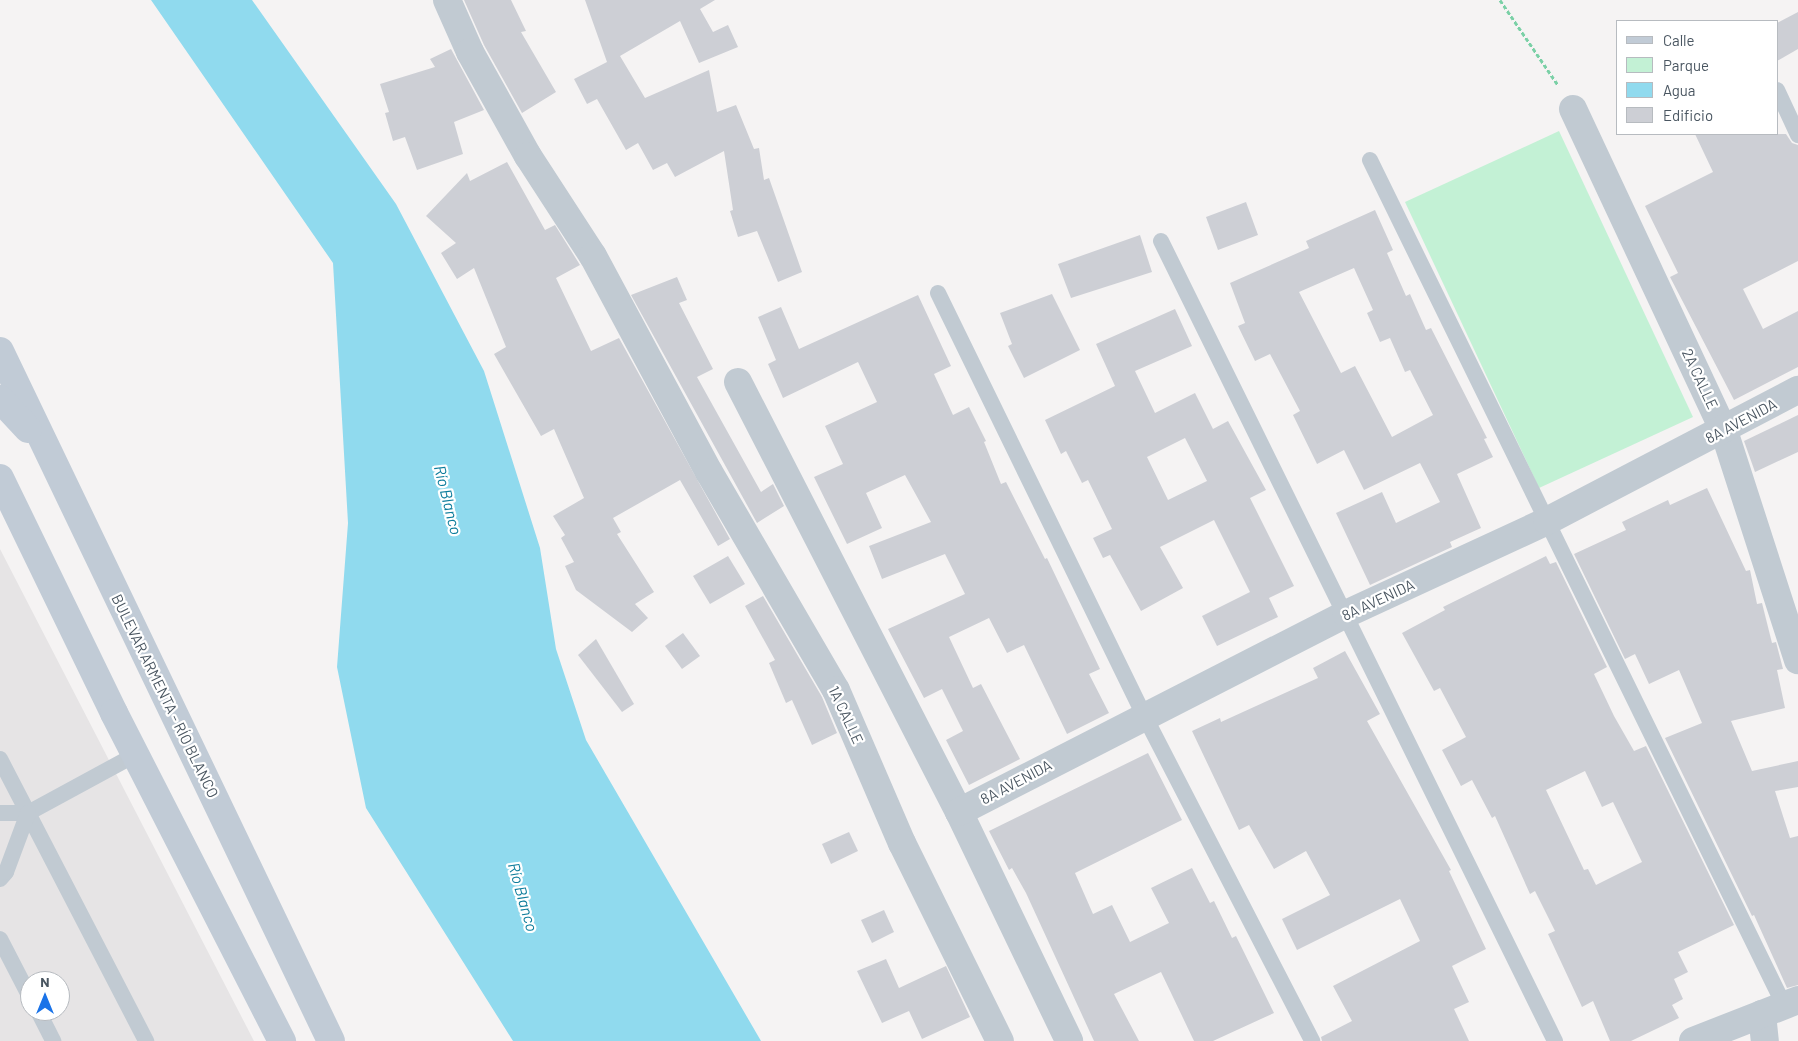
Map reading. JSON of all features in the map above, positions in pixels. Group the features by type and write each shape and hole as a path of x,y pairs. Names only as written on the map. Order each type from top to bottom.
{"main road":[{"name":"BULEVAR ARMENTA - RÍO BLANCO","path":"0,351 331,1041"},
{"path":"0,399 47,448"},
{"path":"3,492 282,1041"}],"street":[{"name":"1A CALLE","path":"447,0 470,52 523,148 593,256 670,400 836,690 902,843 1000,1041"},
{"name":"2A CALLE","path":"1573,109 1724,431 1798,660"},
{"path":"738,382 959,812 1069,1041"},
{"name":"8A AVENIDA","path":"959,812 1144,715 1346,614 1547,521 1724,431 1798,390"},
{"path":"1693,1041 1782,1006"},
{"path":"1764,1041 1782,1006"}],"lane":[{"path":"1778,92 1798,135"},
{"path":"1370,160 1782,1006"},
{"path":"1161,241 1555,1041"},
{"path":"938,293 1144,715 1312,1041"},
{"path":"0,813 28,813 135,755"},
{"path":"0,759 146,1041"},
{"path":"0,879 6,872 28,813"},
{"path":"0,939 20,978"},
{"path":"43,1021 53,1041"}],"path":[{"path":"1500,0 1573,109"}],"shaded area":[{"path":"0,549 254,1041 0,1041"}],"green space":[{"path":"1559,131 1693,417 1539,488 1405,202"}],"water":[{"name":"Río Blanco","path":"151,0 252,0 396,204 484,371 540,548 556,649 586,740 761,1041 513,1041 366,808 337,667 348,523 333,263"}],"building":[{"path":"464,0 511,0 526,31 521,32 556,92 522,113 484,45"},
{"path":"585,0 715,0 700,9 713,32 728,25 738,47 699,63 680,21 620,56 645,98 709,70 717,112 736,105 754,149 759,148 764,180 769,178 802,272 778,282 757,231 738,237 730,211 733,210 724,151 675,177 667,163 653,170 638,143 626,150 597,99 587,104 574,79 607,62"},
{"path":"1798,12 1798,49 1778,60 1778,22"},
{"path":"451,49 484,110 454,122 463,154 417,170 405,137 393,141 385,113 389,112 380,84 435,67 430,59"},
{"path":"1786,134 1792,143 1798,145 1798,261 1743,289 1763,329 1798,311 1798,367 1734,400 1670,277 1678,273 1645,206 1713,172 1695,135"},
{"path":"507,162 545,230 555,225 580,265 556,278 591,351 619,338 730,539 718,546 680,480 613,518 621,532 617,534 654,592 635,604 648,618 632,632 576,590 565,566 574,562 561,538 565,535 553,516 584,498 554,429 541,436 494,354 506,347 474,268 457,279 441,253 456,243 426,216 467,173 470,181"},
{"path":"1246,202 1258,235 1218,250 1206,217"},
{"path":"1375,210 1393,250 1387,253 1406,296 1410,294 1426,330 1431,328 1487,438 1484,439 1493,457 1457,474 1481,528 1450,542 1452,547 1370,585 1336,513 1382,492 1396,523 1440,502 1420,463 1364,490 1344,450 1317,464 1293,415 1300,411 1270,354 1255,361 1238,326 1245,323 1230,283 1309,248 1306,241","holes":["1354,268 1373,310 1367,313 1380,342 1390,338 1405,372 1410,370 1433,415 1392,437 1355,366 1341,373 1299,292"]},
{"path":"1140,235 1152,272 1071,298 1058,264"},
{"path":"677,277 687,300 679,303 713,369 697,377 761,492 773,484 784,506 757,523 631,295"},
{"path":"1052,294 1080,350 1024,378 1008,346 1012,344 1000,313"},
{"path":"918,295 951,366 934,374 953,415 969,407 986,441 984,442 1001,484 1006,482 1045,559 1047,558 1100,669 1089,674 1109,713 1067,734 1024,645 1007,653 989,618 949,637 973,688 981,684 1020,759 969,785 946,740 963,731 942,689 924,698 888,629 965,594 945,554 882,579 869,546 931,522 905,475 866,493 882,528 847,544 814,477 843,464 825,426 877,402 858,362 783,398 768,364 776,360 758,317 781,307 799,349"},
{"path":"1175,309 1192,346 1135,371 1155,413 1195,393 1213,429 1228,421 1266,490 1250,498 1294,586 1269,598 1278,617 1217,646 1202,616 1250,592 1214,520 1160,547 1183,588 1141,611 1110,555 1103,558 1093,538 1112,529 1088,480 1082,483 1066,451 1061,454 1045,420 1115,386 1096,344","holes":["1185,438 1207,481 1168,500 1147,457"]},
{"path":"1798,415 1798,452 1755,472 1744,441"},
{"path":"1707,488 1746,571 1750,570 1757,604 1762,603 1772,643 1776,642 1783,669 1777,670 1785,708 1731,721 1752,771 1798,761 1798,787 1775,791 1790,838 1798,836 1798,985 1787,988 1754,915 1752,916 1665,738 1702,723 1679,670 1649,684 1635,654 1625,659 1574,554 1626,530 1622,522 1668,500 1670,505"},
{"path":"728,556 745,584 710,604 693,576"},
{"path":"1546,556 1550,564 1556,562 1607,667 1594,674 1614,716 1634,751 1646,746 1734,925 1678,952 1688,972 1674,979 1683,999 1672,1005 1679,1018 1631,1041 1610,1041 1593,1001 1582,1007 1548,934 1555,931 1535,891 1530,894 1495,816 1492,818 1472,780 1461,786 1442,750 1466,737 1440,688 1434,691 1402,633 1445,610 1443,607","holes":["1585,771 1602,807 1613,802 1642,862 1596,885 1588,869 1584,870 1546,790"]},
{"path":"763,596 822,697 837,733 812,745 792,700 786,703 769,663 775,660 745,606"},
{"path":"683,633 700,656 682,669 665,646"},
{"path":"596,639 634,704 622,712 578,655"},
{"path":"1345,651 1380,714 1367,721 1451,870 1449,871 1486,949 1452,966 1469,1002 1454,1009 1469,1041 1322,1041 1321,1037 1352,1021 1333,986 1420,941 1400,899 1297,950 1282,919 1330,895 1306,851 1274,869 1249,825 1239,830 1192,731 1220,718 1221,722 1318,678 1313,668"},
{"path":"1148,753 1182,820 1075,873 1093,914 1112,905 1130,942 1169,923 1151,888 1192,868 1210,903 1214,901 1232,938 1236,936 1274,1013 1213,1041 1194,1041 1161,972 1114,994 1139,1041 1094,1041 1026,893 1012,868 1009,870 989,831"},
{"path":"849,832 858,851 831,864 822,844"},
{"path":"884,910 894,932 872,943 861,920"},
{"path":"886,959 899,988 946,966 970,1017 922,1039 909,1011 882,1023 857,971"}]}
